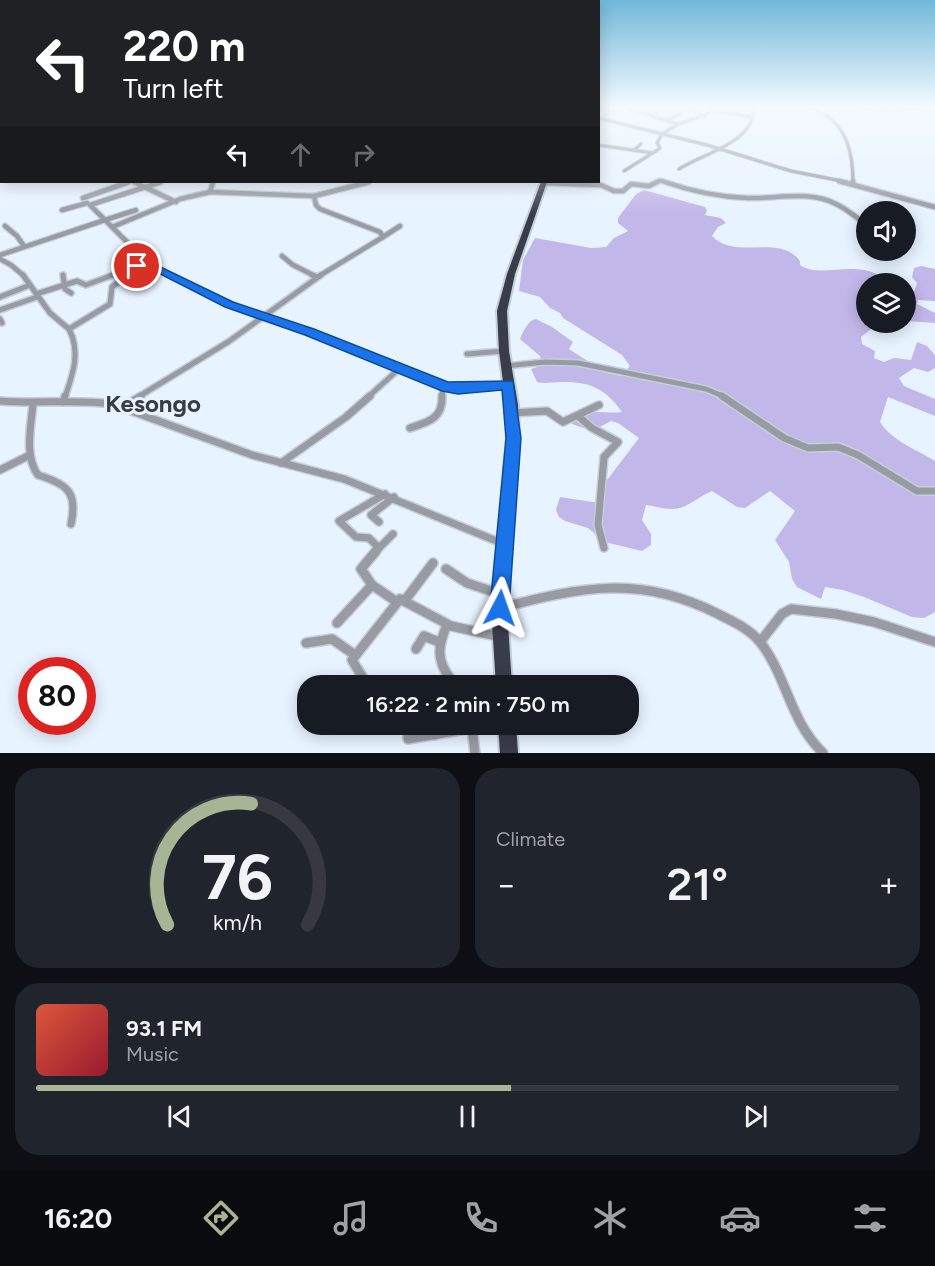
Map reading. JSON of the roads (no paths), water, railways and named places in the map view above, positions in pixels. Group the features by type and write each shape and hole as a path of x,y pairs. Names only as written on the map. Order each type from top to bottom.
{"highway":[{"path":"503,675 500,594 513,438 502,311 511,274 544,183"},
{"path":"508,735 509,753"}],"street":[{"path":"624,171 660,148 657,143"},
{"path":"689,148 698,143"},
{"path":"699,143 791,171 853,184 935,207"},
{"path":"679,169 726,143"},
{"path":"846,143 854,164 853,184"},
{"path":"634,150 641,144"},
{"path":"600,145 651,154"},
{"path":"563,183 601,185 614,191 623,191 631,184 649,186 660,180 688,190 748,198 795,195 835,203 856,217"},
{"path":"62,210 127,183"},
{"path":"137,183 176,202"},
{"path":"86,201 157,183"},
{"path":"210,192 213,183"},
{"path":"112,227 176,202 210,192 314,196 365,183"},
{"path":"314,196 316,206 320,209 380,232 383,237"},
{"path":"86,201 144,262 229,304 310,332 443,386 458,388 508,384"},
{"path":"130,206 144,214"},
{"path":"0,255 136,210"},
{"path":"5,226 17,236 24,246"},
{"path":"122,407 264,317 317,277 400,226"},
{"path":"282,256 293,265 317,277"},
{"path":"0,259 20,269 36,295 54,318 69,329 77,344 71,380 63,402"},
{"path":"69,329 105,308 111,301 112,287 144,262"},
{"path":"0,310 64,285 78,281 86,285 109,274 137,266"},
{"path":"63,274 64,285 71,293"},
{"path":"0,297 30,285"},
{"path":"466,354 504,351"},
{"path":"505,366 545,362 578,363 706,389 723,396 784,438 808,448 838,447 858,455 917,491 935,491"},
{"path":"281,463 346,417 400,368"},
{"path":"410,428 434,418 440,411 443,386"},
{"path":"0,401 33,404 100,401 122,407 209,440 281,463 344,479 394,497 504,544"},
{"path":"33,404 30,456 35,473 68,487 73,499 74,515 71,524"},
{"path":"512,413 547,411 563,422 599,405"},
{"path":"578,416 592,428 618,442 604,457 598,525 604,548"},
{"path":"0,470 30,456"},
{"path":"379,548 369,538 360,540 355,538 339,521 385,494"},
{"path":"379,522 371,515 394,497"},
{"path":"393,534 361,569 372,585 447,625 476,634 501,637"},
{"path":"360,675 353,664 355,655 432,563"},
{"path":"446,569 475,586 500,594"},
{"path":"337,623 372,585"},
{"path":"500,608 562,591 601,586 664,592 703,605 760,642 798,720 815,746 824,753"},
{"path":"760,642 782,614 791,609 836,614 874,622 935,642"},
{"path":"447,625 439,642 440,666 448,675"},
{"path":"416,649 424,636 439,642"},
{"path":"306,643 332,639 355,655"},
{"path":"408,735 408,739 420,735"},
{"path":"473,735 475,753"}],"district":[{"name":"Kesongo","path":"153,403"}]}
